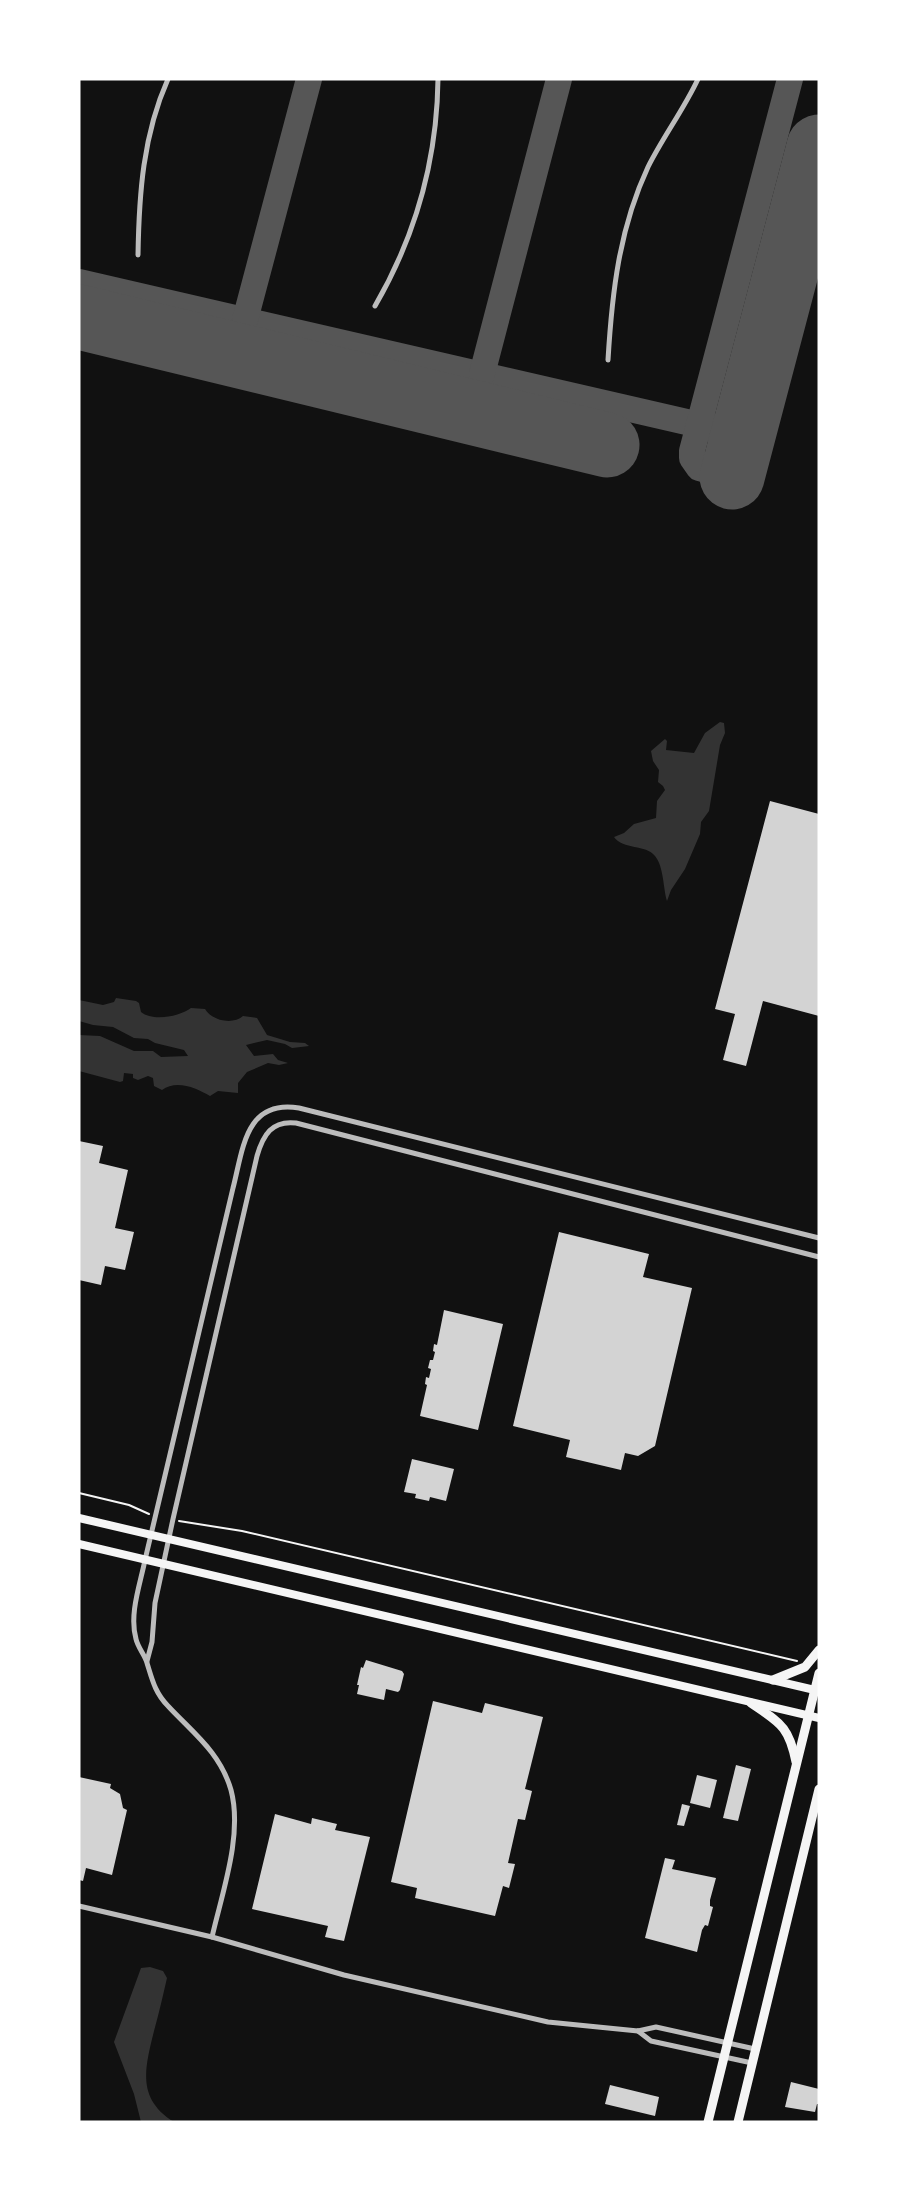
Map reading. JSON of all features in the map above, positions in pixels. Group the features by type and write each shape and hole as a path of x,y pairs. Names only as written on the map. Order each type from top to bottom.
{"main road":[{"path":"79,1518 817,1691"},
{"path":"79,1544 819,1718"},
{"path":"773,1680 805,1667 819,1650"},
{"path":"708,2122 808,1716 817,1691 819,1673"},
{"path":"751,1703 782,1725 792,1742 796,1764"},
{"path":"738,2122 819,1789"}],"street":[{"path":"138,255 139,202 145,155 155,113 168,79"},
{"path":"374,306 405,247 421,197 433,136 438,79"},
{"path":"608,360 616,269 626,226 648,168 698,79"},
{"path":"212,1937 234,1833 231,1791 210,1749 157,1692 147,1661 137,1644 134,1622 145,1560 245,1139 252,1125 266,1112 282,1107 299,1108 819,1238"},
{"path":"147,1661 168,1539 259,1149 266,1133 277,1125 296,1123 819,1257"},
{"path":"79,1906 212,1937 344,1975 548,2022 638,2031 656,2027 755,2049"},
{"path":"638,2031 651,2041 752,2063"}],"path":[{"path":"79,1493 135,1507 146,1513"},
{"path":"185,1522 242,1531 455,1579 796,1660 799,1665"}],"shaded area":[{"path":"720,722 724,723 725,733 720,745 709,811 701,822 700,834 685,869 667,901 662,872 655,856 646,850 623,844 614,837 634,824 656,818 657,801 665,790 658,782 659,770 651,751 665,739 666,750 694,753 705,733"},
{"path":"116,998 136,1001 141,1012 152,1017 174,1015 191,1008 205,1009 212,1016 223,1020 239,1019 243,1016 257,1018 267,1035 309,1046 292,1048 267,1040 246,1045 254,1056 273,1054 278,1060 288,1063 268,1063 247,1072 238,1083 238,1093 218,1091 210,1096 180,1085 162,1090 154,1086 153,1078 148,1076 138,1080 133,1078 133,1074 124,1073 123,1081 120,1082 79,1071 79,1035 100,1036 134,1051 153,1051 161,1057 188,1056 184,1050 148,1039 134,1038 113,1027 79,1021 79,1000 103,1005 114,1002"},
{"path":"150,1967 163,1971 167,1978 148,2057 146,2081 154,2103 174,2122 141,2122 134,2094 114,2042 141,1968"}],"building":[{"path":"770,801 819,814 819,1016 763,1001 746,1066 723,1060 735,1014 715,1009"},
{"path":"79,1141 103,1146 99,1163 128,1170 115,1228 134,1232 125,1270 105,1266 101,1285 79,1280"},
{"path":"559,1232 649,1254 643,1277 692,1288 655,1446 638,1456 625,1453 621,1470 566,1457 570,1440 513,1426"},
{"path":"444,1310 503,1324 478,1430 420,1416 427,1385 426,1377 429,1378 431,1369 428,1368 430,1360 433,1360 434,1344 437,1345"},
{"path":"412,1459 454,1469 446,1501 430,1497 429,1501 415,1498 416,1494 404,1492"},
{"path":"366,1660 402,1671 404,1674 400,1690 398,1692 386,1689 384,1700 357,1694 361,1667 363,1668"},
{"path":"433,1701 482,1713 485,1703 543,1717 525,1789 532,1791 525,1820 518,1819 508,1863 515,1864 509,1888 503,1886 495,1916 415,1898 417,1888 391,1882"},
{"path":"736,1765 751,1769 738,1821 723,1818"},
{"path":"697,1775 717,1780 710,1808 690,1803"},
{"path":"79,1777 111,1784 110,1788 120,1794 123,1808 127,1810 112,1875 86,1868 83,1881 79,1880"},
{"path":"682,1804 690,1806 684,1826 677,1825"},
{"path":"275,1814 311,1824 312,1818 337,1824 335,1830 370,1837 344,1941 325,1937 328,1926 252,1909"},
{"path":"665,1858 675,1860 672,1869 716,1878 710,1900 710,1906 713,1907 708,1926 705,1925 702,1930 697,1952 645,1938"},
{"path":"791,2082 819,2089 819,2104 815,2112 785,2107"},
{"path":"610,2085 659,2097 655,2116 605,2104"}],"taxiway":[{"path":"245,320 309,79"},
{"path":"482,374 559,79"},
{"path":"732,477 699,468 692,458 692,451 790,79"},
{"path":"79,282 743,435"}],"runway":[{"path":"732,477 819,147"},
{"path":"79,317 607,445"}]}
